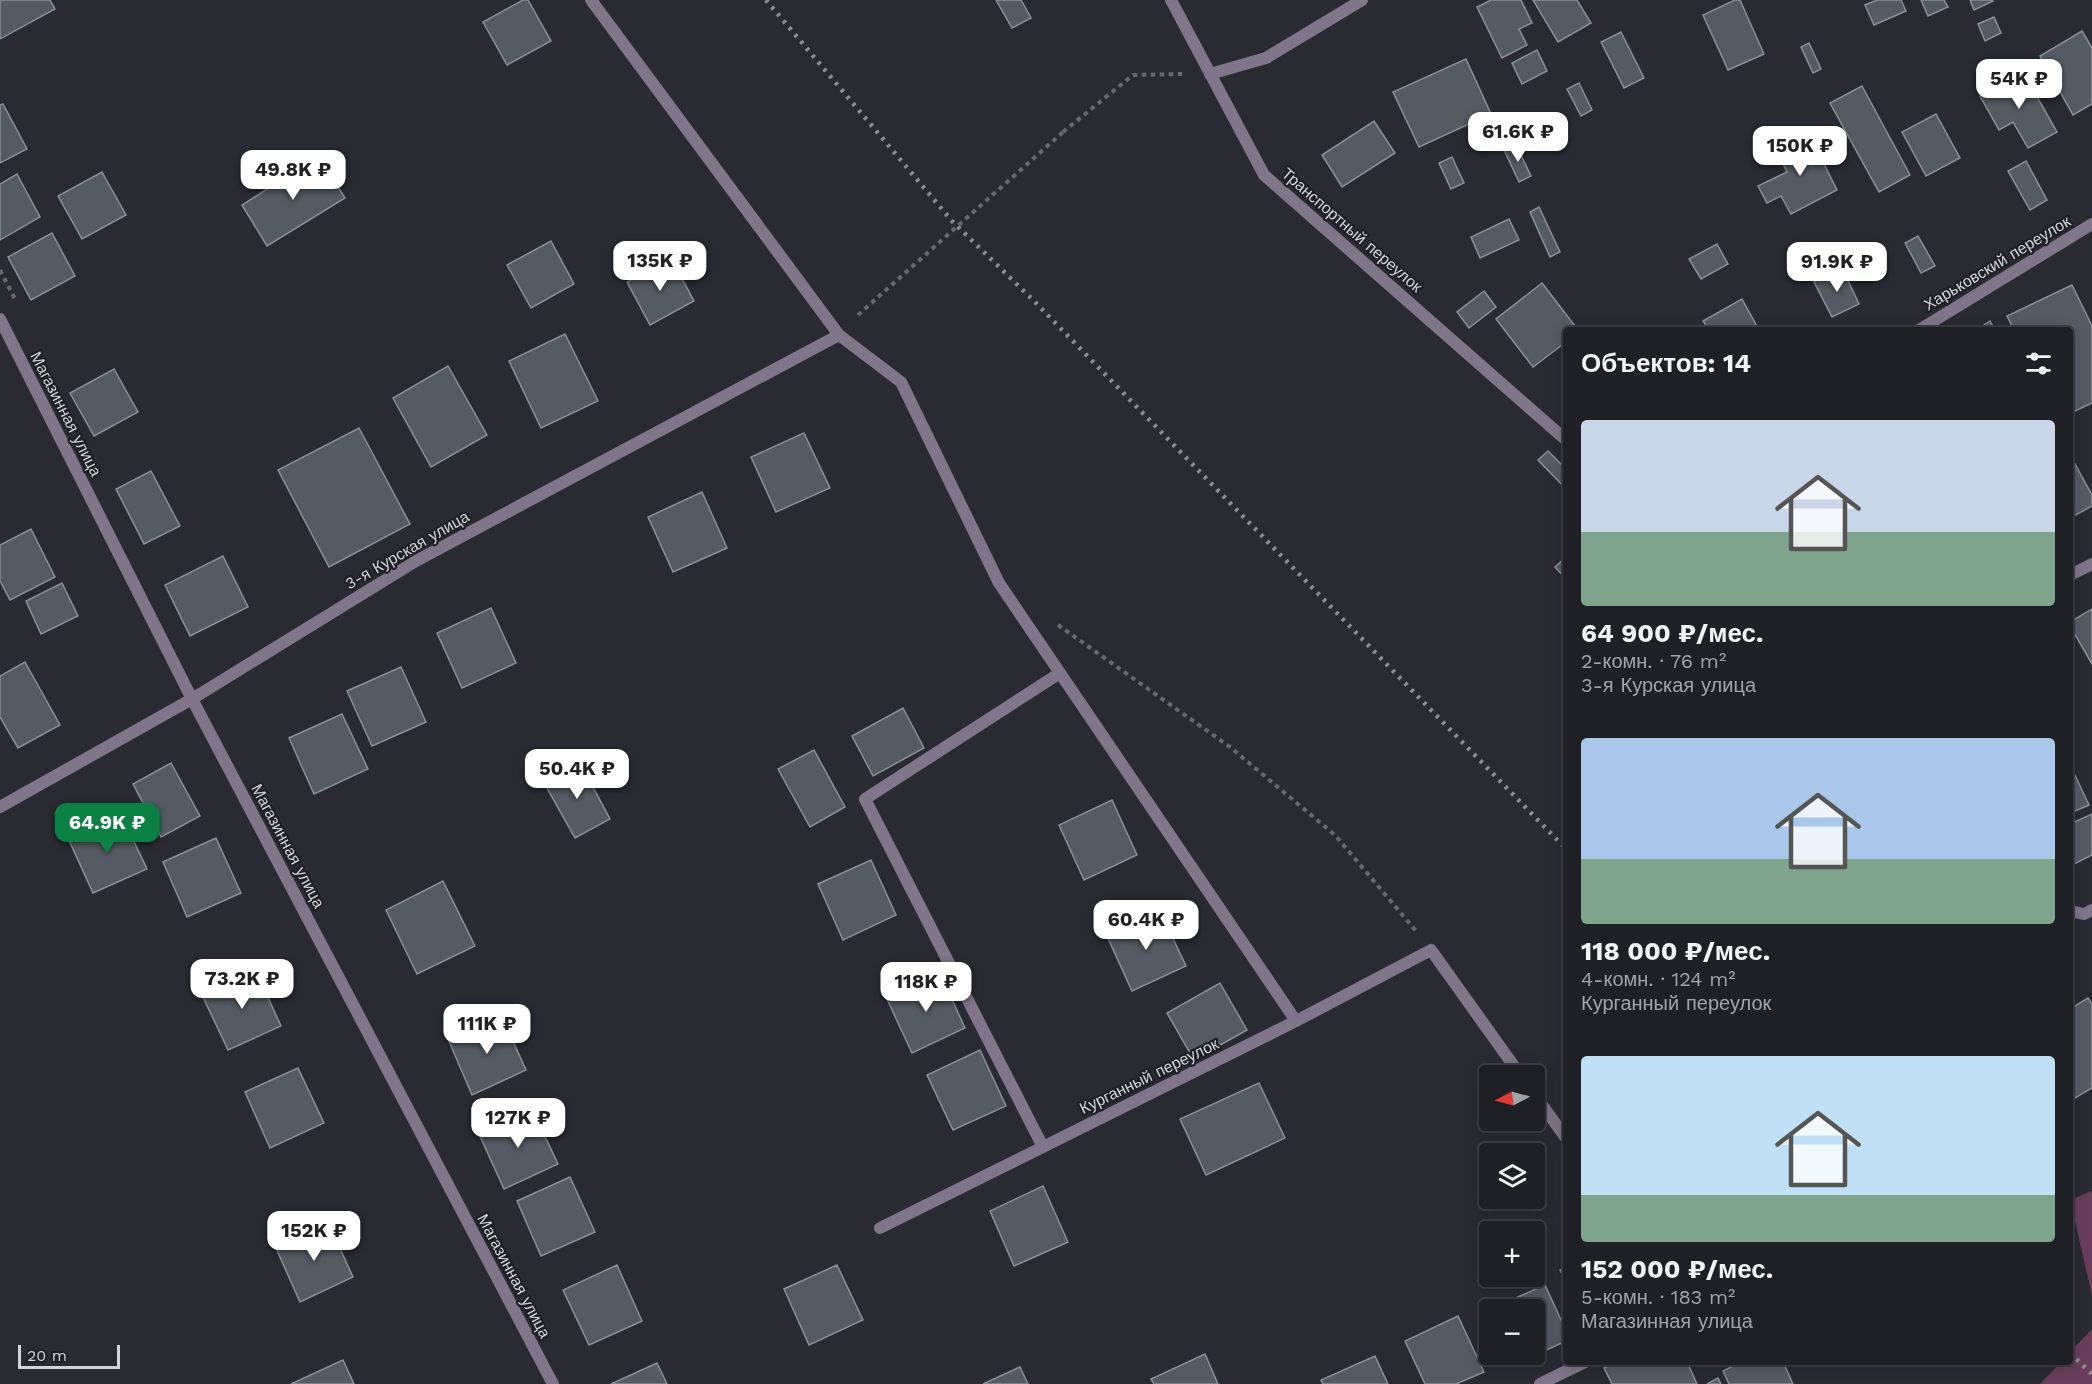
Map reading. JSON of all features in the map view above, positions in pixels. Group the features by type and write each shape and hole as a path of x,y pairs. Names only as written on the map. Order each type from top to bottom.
{"street":[{"path":"591,0 839,335 901,382 999,583 1296,1021"},
{"name":"Транспортный переулок","path":"1171,0 1264,175 1563,437"},
{"path":"1210,74 1266,58 1362,0"},
{"name":"Харьковский переулок","path":"1924,327 2092,224"},
{"name":"Магазинная улица","path":"0,320 192,699 553,1384"},
{"name":"3-я Курская улица","path":"0,807 192,699 416,561 839,335"},
{"path":"2073,574 2092,564"},
{"path":"1043,1147 865,799 1060,673"},
{"path":"2073,911 2088,912"},
{"path":"1431,950 1513,1065"},
{"name":"Курганный переулок","path":"880,1228 1296,1021 1431,950"},
{"path":"1545,1109 1563,1134"},
{"path":"1540,1384 1579,1365"}],"path":[{"path":"858,315 1063,132 1133,75 1210,74"},
{"path":"1057,624 1230,747 1335,835 1431,950"}],"shaded area":[{"path":"2092,1191 2092,1295 2073,1213 2073,1199"},
{"path":"2092,1329 2092,1384 2040,1384 2058,1365 2073,1365 2073,1349"}],"building":[{"path":"0,0 50,0 55,9 0,39"},
{"path":"523,0 528,0 551,41 507,65 483,22"},
{"path":"996,0 1021,0 1031,18 1012,28"},
{"path":"1491,0 1521,0 1532,23 1519,29 1527,45 1502,58 1477,7"},
{"path":"1533,0 1577,0 1591,23 1558,42"},
{"path":"1735,0 1740,0 1764,54 1728,70 1703,15"},
{"path":"1877,0 1901,0 1906,11 1874,25 1865,5"},
{"path":"1921,0 1944,0 1948,7 1928,16"},
{"path":"1970,0 1992,0 1993,1 1974,10"},
{"path":"1994,17 2001,33 1985,41 1978,24"},
{"path":"2082,31 2092,48 2092,104 2073,115 2040,56"},
{"path":"1621,32 1644,78 1624,88 1601,42"},
{"path":"1809,43 1821,69 1813,73 1801,47"},
{"path":"1537,50 1547,71 1522,84 1512,63"},
{"path":"1466,59 1491,114 1419,147 1393,92"},
{"path":"2023,72 2057,132 2028,148 2013,122 1999,130 1980,96"},
{"path":"1579,83 1592,110 1581,116 1567,89"},
{"path":"1862,86 1910,175 1879,192 1830,103"},
{"path":"3,104 27,149 0,163 0,105"},
{"path":"1936,114 1960,158 1926,176 1902,132"},
{"path":"1374,121 1395,153 1342,187 1322,155"},
{"path":"1809,134 1837,190 1791,214 1781,196 1767,203 1758,186 1787,172 1776,150"},
{"path":"1516,145 1531,176 1519,182 1504,150"},
{"path":"319,156 345,198 267,246 242,205"},
{"path":"1452,157 1464,183 1451,189 1439,163"},
{"path":"2026,161 2047,200 2030,210 2008,171"},
{"path":"102,172 126,215 82,239 58,196"},
{"path":"17,174 40,217 0,240 0,184"},
{"path":"1539,207 1560,252 1550,257 1530,212"},
{"path":"1509,219 1519,240 1480,258 1471,237"},
{"path":"52,233 75,276 31,300 8,257"},
{"path":"1918,236 1935,266 1921,273 1905,243"},
{"path":"551,241 574,284 531,308 507,265"},
{"path":"1717,244 1728,264 1701,279 1689,259"},
{"path":"671,258 694,301 650,325 627,282"},
{"path":"1842,268 1859,304 1832,317 1814,282"},
{"path":"1542,283 1576,327 1563,327 1563,344 1533,367 1496,319"},
{"path":"2072,285 2092,326 2092,403 2075,411 2073,407 2073,327 2012,327 2007,316"},
{"path":"1484,291 1496,307 1469,328 1457,312"},
{"path":"1742,299 1757,327 1707,327 1703,321"},
{"path":"1990,321 1993,327 1981,327"},
{"path":"565,334 598,401 541,428 509,361"},
{"path":"448,366 487,435 431,467 393,398"},
{"path":"114,369 138,412 94,436 70,393"},
{"path":"359,428 410,524 329,567 278,470"},
{"path":"804,433 830,488 776,512 751,457"},
{"path":"1548,451 1563,466 1563,486 1538,460"},
{"path":"2075,464 2092,495 2092,506 2073,516 2073,465"},
{"path":"151,471 180,526 144,544 116,489"},
{"path":"702,492 727,548 673,572 648,517"},
{"path":"31,529 55,577 10,600 0,581 0,545"},
{"path":"223,556 248,607 190,636 165,585"},
{"path":"1563,560 1563,576 1555,567"},
{"path":"62,583 78,616 41,634 26,601"},
{"path":"491,608 516,663 462,688 437,633"},
{"path":"2092,609 2092,664 2073,631 2073,620"},
{"path":"25,662 60,725 18,748 0,717 0,676"},
{"path":"401,667 426,722 372,746 347,691"},
{"path":"903,708 924,748 873,776 852,736"},
{"path":"342,714 368,769 314,794 289,738"},
{"path":"814,750 845,807 810,827 778,769"},
{"path":"579,761 610,819 575,838 543,781"},
{"path":"171,763 200,816 161,837 133,784"},
{"path":"2073,774 2089,805 2073,812"},
{"path":"1112,800 1137,855 1084,880 1059,825"},
{"path":"121,814 147,869 93,893 68,838"},
{"path":"2092,814 2092,855 2073,864 2073,823"},
{"path":"216,838 241,893 187,917 163,862"},
{"path":"871,860 896,915 843,940 818,884"},
{"path":"443,881 475,946 417,974 386,910"},
{"path":"1160,911 1186,966 1132,991 1107,936"},
{"path":"256,971 281,1026 228,1050 202,995"},
{"path":"940,973 965,1028 912,1053 886,997"},
{"path":"1220,983 1247,1030 1194,1060 1167,1013"},
{"path":"2088,998 2092,1004 2092,1088 2073,1099 2073,1007"},
{"path":"501,1015 526,1070 472,1095 448,1039"},
{"path":"980,1050 1006,1106 953,1130 927,1075"},
{"path":"298,1068 324,1123 270,1148 245,1092"},
{"path":"1259,1083 1285,1138 1206,1175 1180,1119"},
{"path":"532,1109 558,1164 504,1189 479,1134"},
{"path":"570,1177 595,1232 541,1256 517,1201"},
{"path":"1043,1186 1068,1242 1014,1266 990,1211"},
{"path":"328,1222 353,1277 300,1302 275,1246"},
{"path":"617,1265 642,1321 589,1345 563,1290"},
{"path":"837,1265 863,1320 809,1345 784,1289"},
{"path":"1545,1285 1563,1324 1563,1342 1545,1351 1545,1299 1514,1299 1545,1287"},
{"path":"1458,1316 1484,1372 1456,1384 1425,1384 1405,1341"},
{"path":"1205,1354 1218,1384 1154,1384 1151,1379"},
{"path":"1375,1356 1388,1384 1323,1384 1321,1380"},
{"path":"343,1360 354,1384 291,1384"},
{"path":"657,1363 667,1384 611,1384"},
{"path":"1610,1365 1688,1365 1697,1384 1612,1384 1604,1368"},
{"path":"1735,1365 1784,1365 1793,1384 1729,1384 1723,1371"},
{"path":"1020,1367 1028,1384 983,1384"},
{"path":"1718,1378 1721,1384 1707,1384"}],"railway":[{"path":"766,0 952,221 1034,301 1563,846"},
{"path":"2073,1356 2092,1374"}]}
